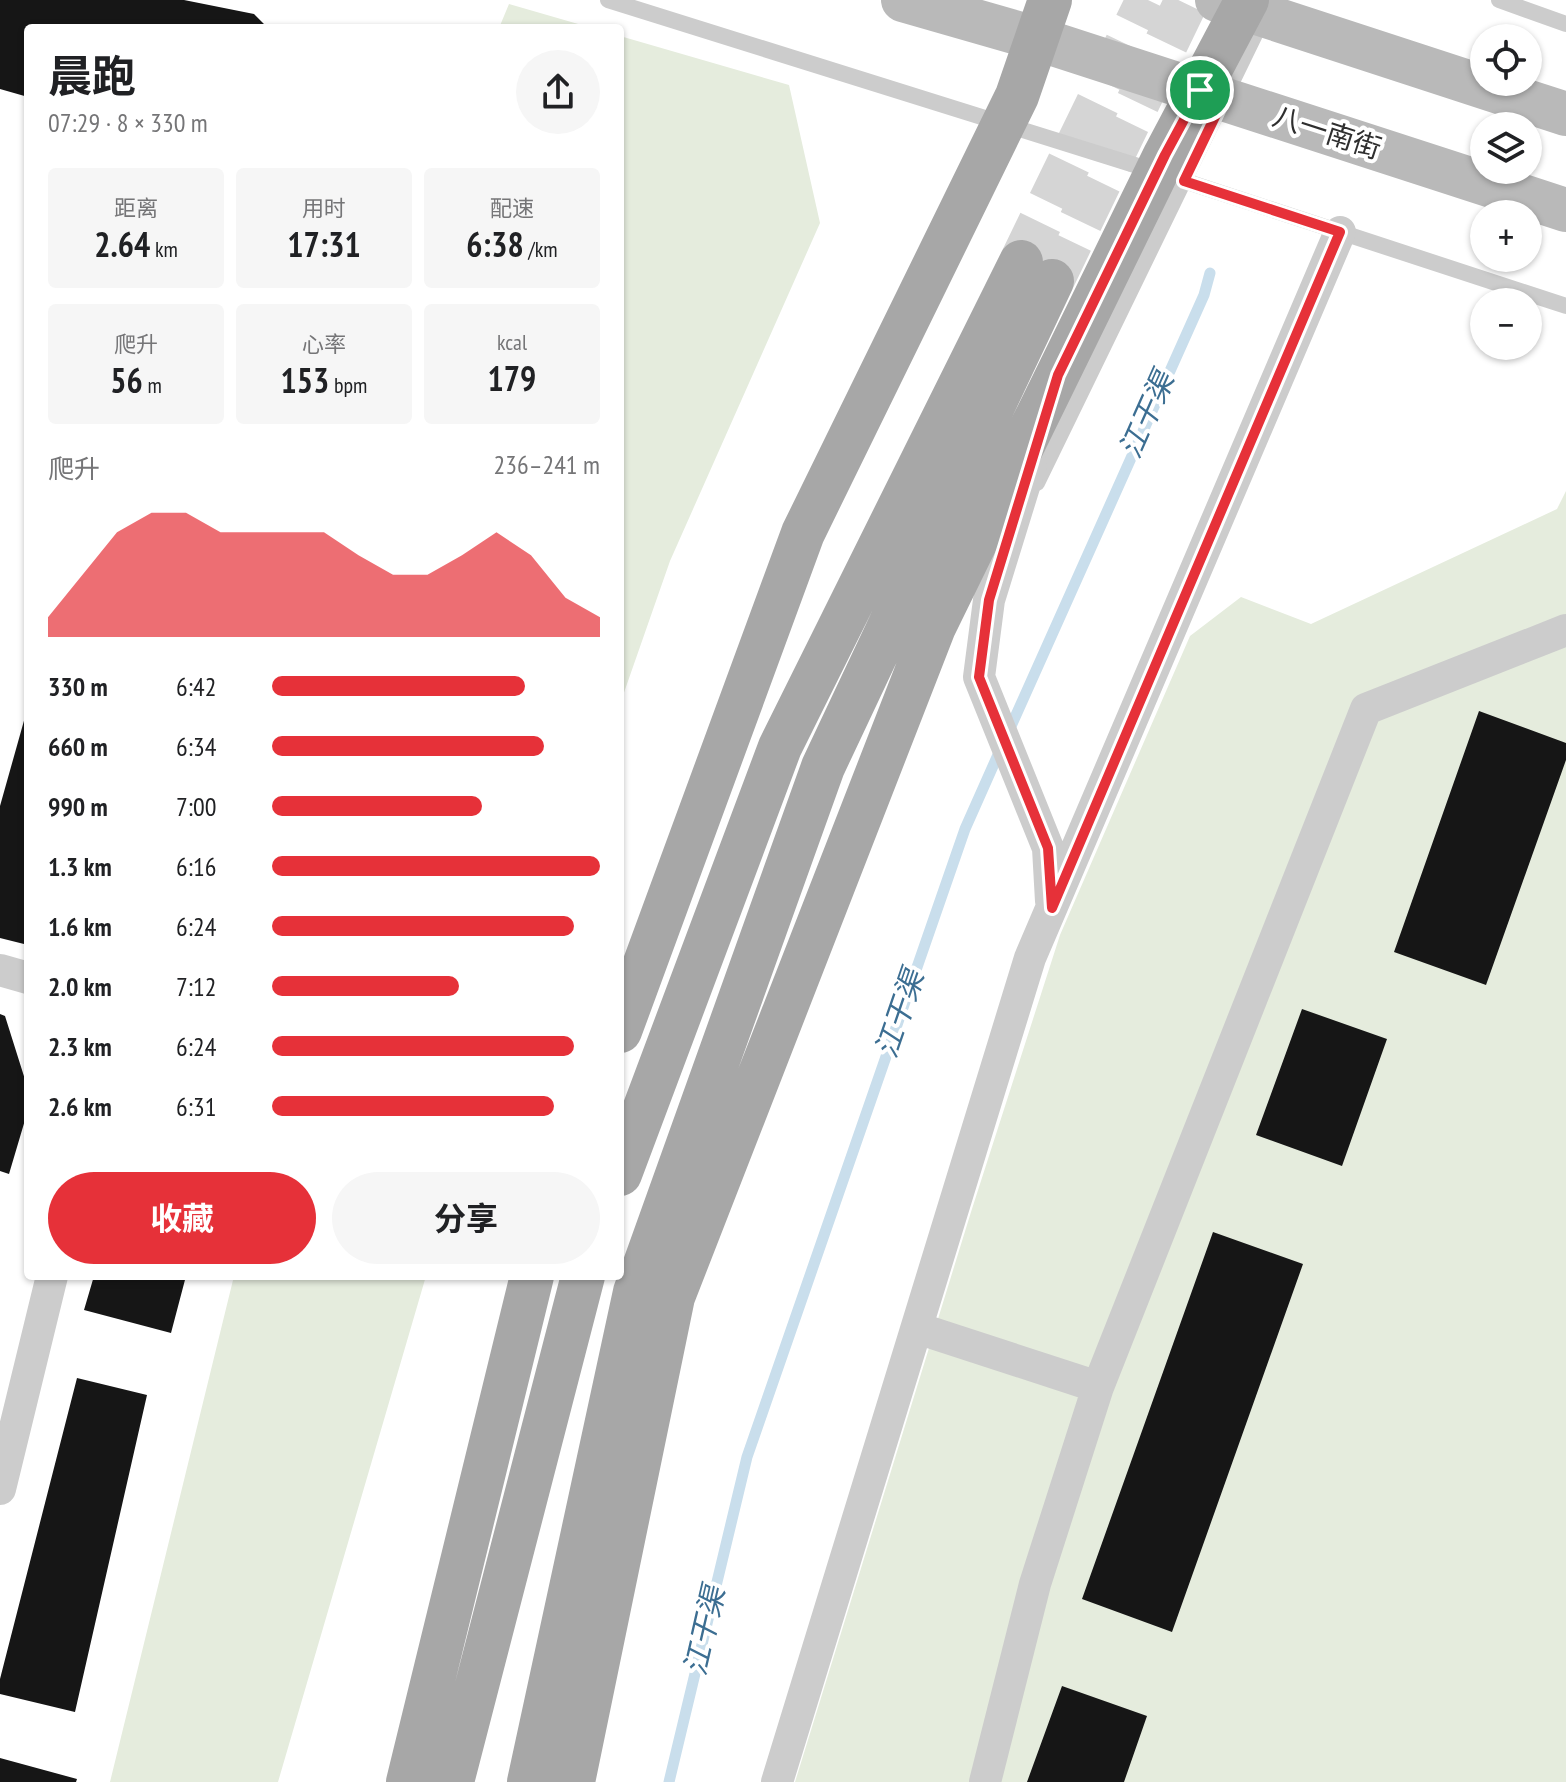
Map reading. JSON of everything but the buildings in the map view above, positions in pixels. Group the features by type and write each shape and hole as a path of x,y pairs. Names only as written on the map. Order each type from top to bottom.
{"main road":[{"name":"八一南街","path":"903,0 1044,19 1212,94 1566,210"},
{"path":"573,1782 673,1297 934,627 1058,375 1170,176 1212,94 1249,4 1566,114"},
{"path":"624,1020 803,533 1017,96 1044,19"},
{"path":"529,1782 635,1292 823,767 1036,272 780,747 624,1163"},
{"path":"408,1782 531,1280"},
{"path":"452,1782 582,1280"}],"street":[{"path":"777,1782 1030,958 1340,232"},
{"path":"1052,908 1048,848 979,677 989,600 1058,375"},
{"path":"985,1782 1035,1584 1098,1387 1366,709 1566,630"},
{"path":"0,970 24,977"},
{"path":"0,1489 51,1280"},
{"path":"917,1328 1098,1387"}],"lane":[{"path":"608,0 1170,176 1566,306"},
{"path":"1499,0 1566,24"},
{"path":"1003,553 1170,176"}],"green space":[{"path":"509,4 578,24 501,24"},
{"path":"624,37 789,85 820,223 670,561 624,693"},
{"path":"1566,491 1566,1782 795,1782 1060,935 1190,636 1241,597 1311,624 1557,509"},
{"path":"233,1280 425,1280 278,1782 110,1782"}],"waterway":[{"name":"江干渠","path":"1008,733 1204,295 1210,273"},
{"name":"江干渠","path":"669,1782 747,1457 965,829 1001,748"}],"tunnel":[{"path":"1021,262 1148,0"},
{"path":"1052,281 1187,0"}],"route":[{"path":"1200,90 1224,98 1184,181 1340,232 1052,908 1048,848 979,677 989,600 1058,375 1200,90"}]}
